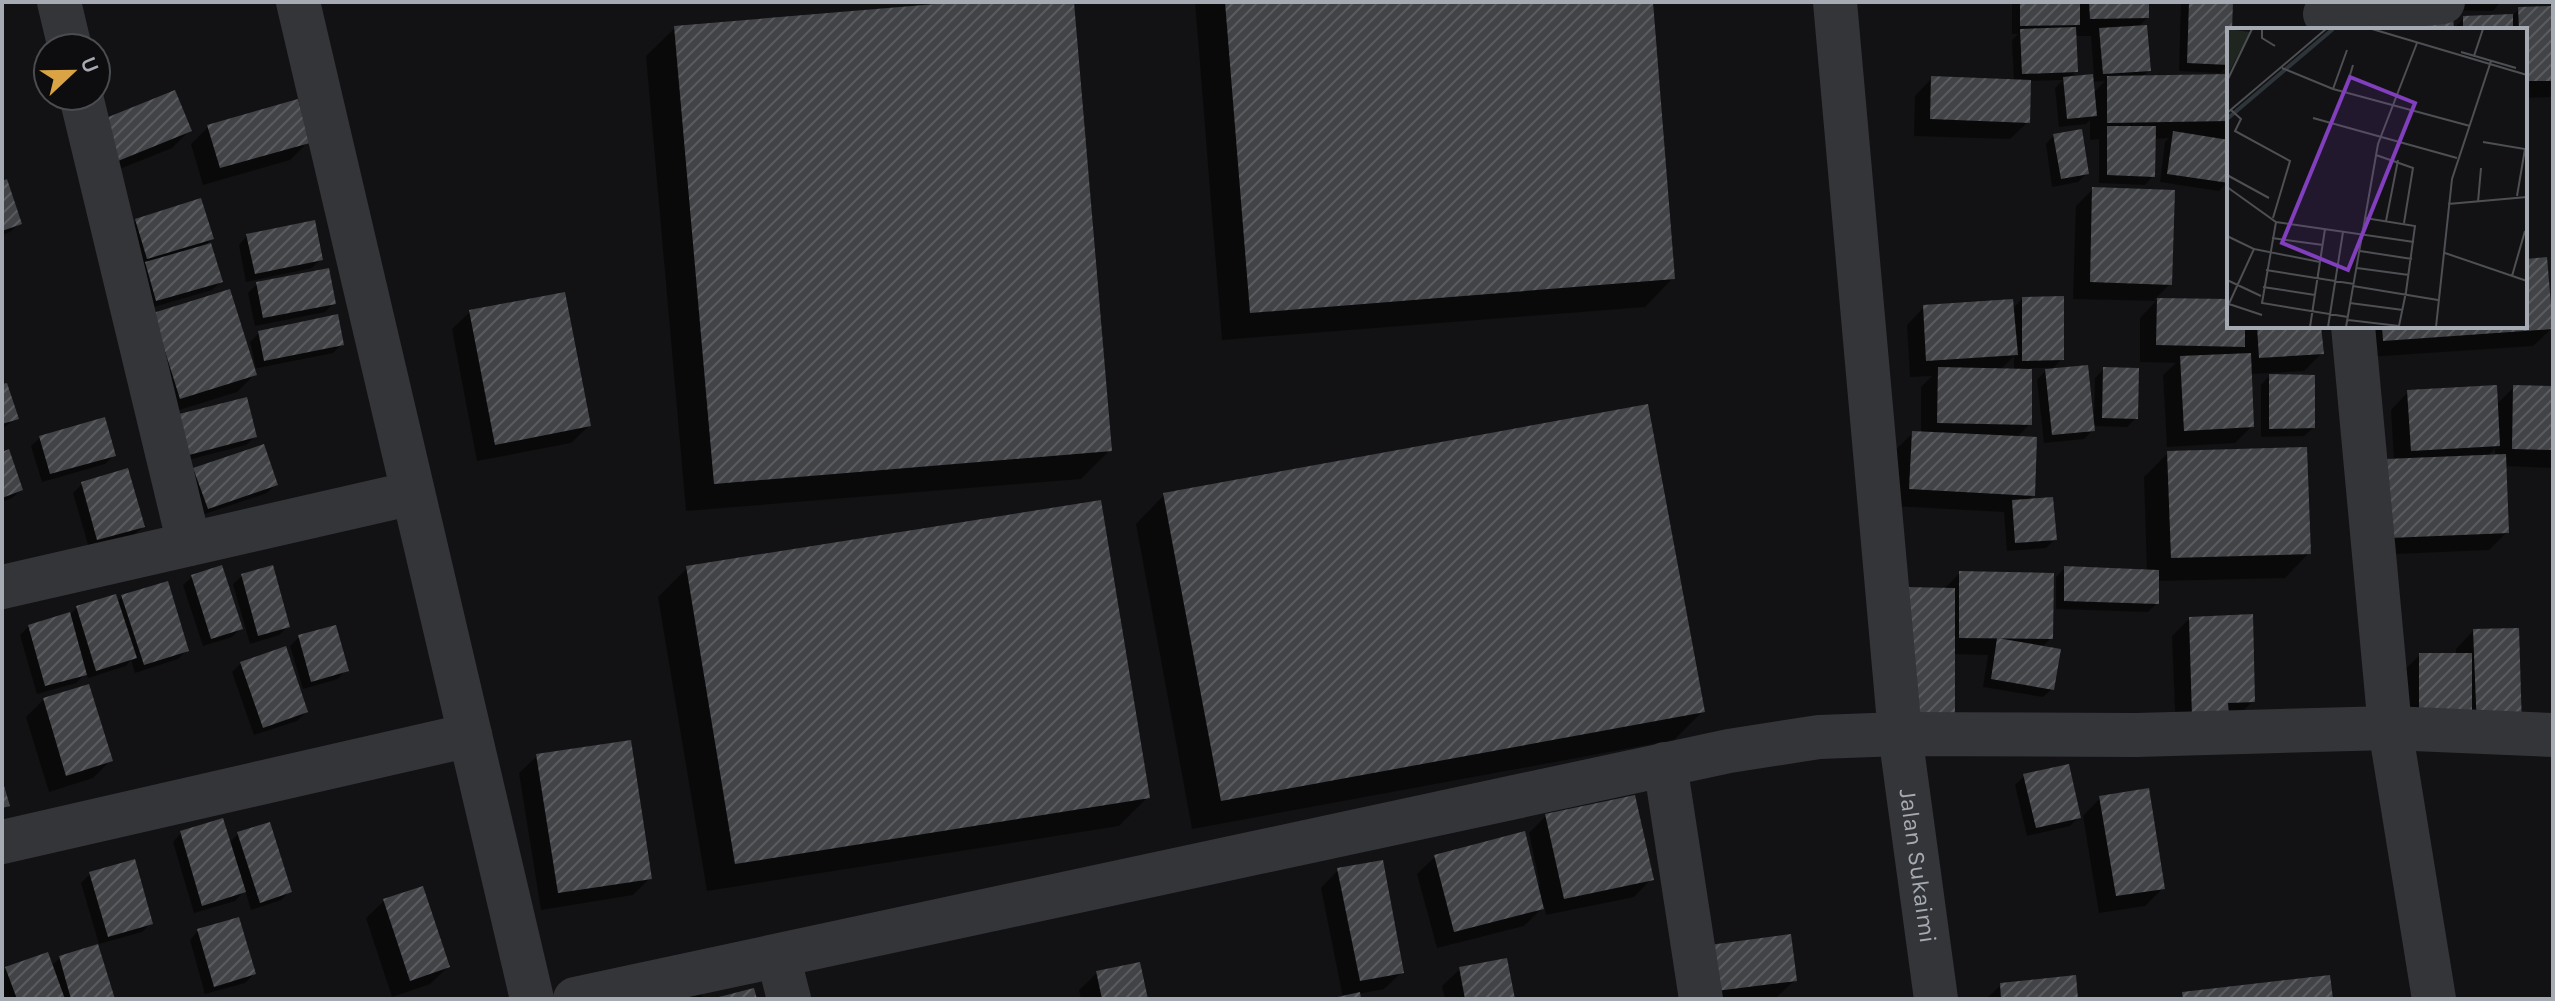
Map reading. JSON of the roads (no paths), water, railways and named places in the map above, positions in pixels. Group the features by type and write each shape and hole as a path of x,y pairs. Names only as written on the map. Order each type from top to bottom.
{"street":[{"path":"59,2 66,32"},
{"path":"298,2 532,999"},
{"name":"Jalan Sukaimi","path":"1835,2 1900,734 1936,999"},
{"path":"2325,15 2443,2"},
{"path":"85,112 189,544"},
{"path":"2353,328 2390,728 2434,999"},
{"path":"2,587 413,493"},
{"path":"575,999 1665,764 1819,737 1900,734 2136,735 2390,728 2553,735"},
{"path":"2,842 470,735"},
{"path":"1665,764 1701,999"},
{"path":"778,956 789,999"}]}
